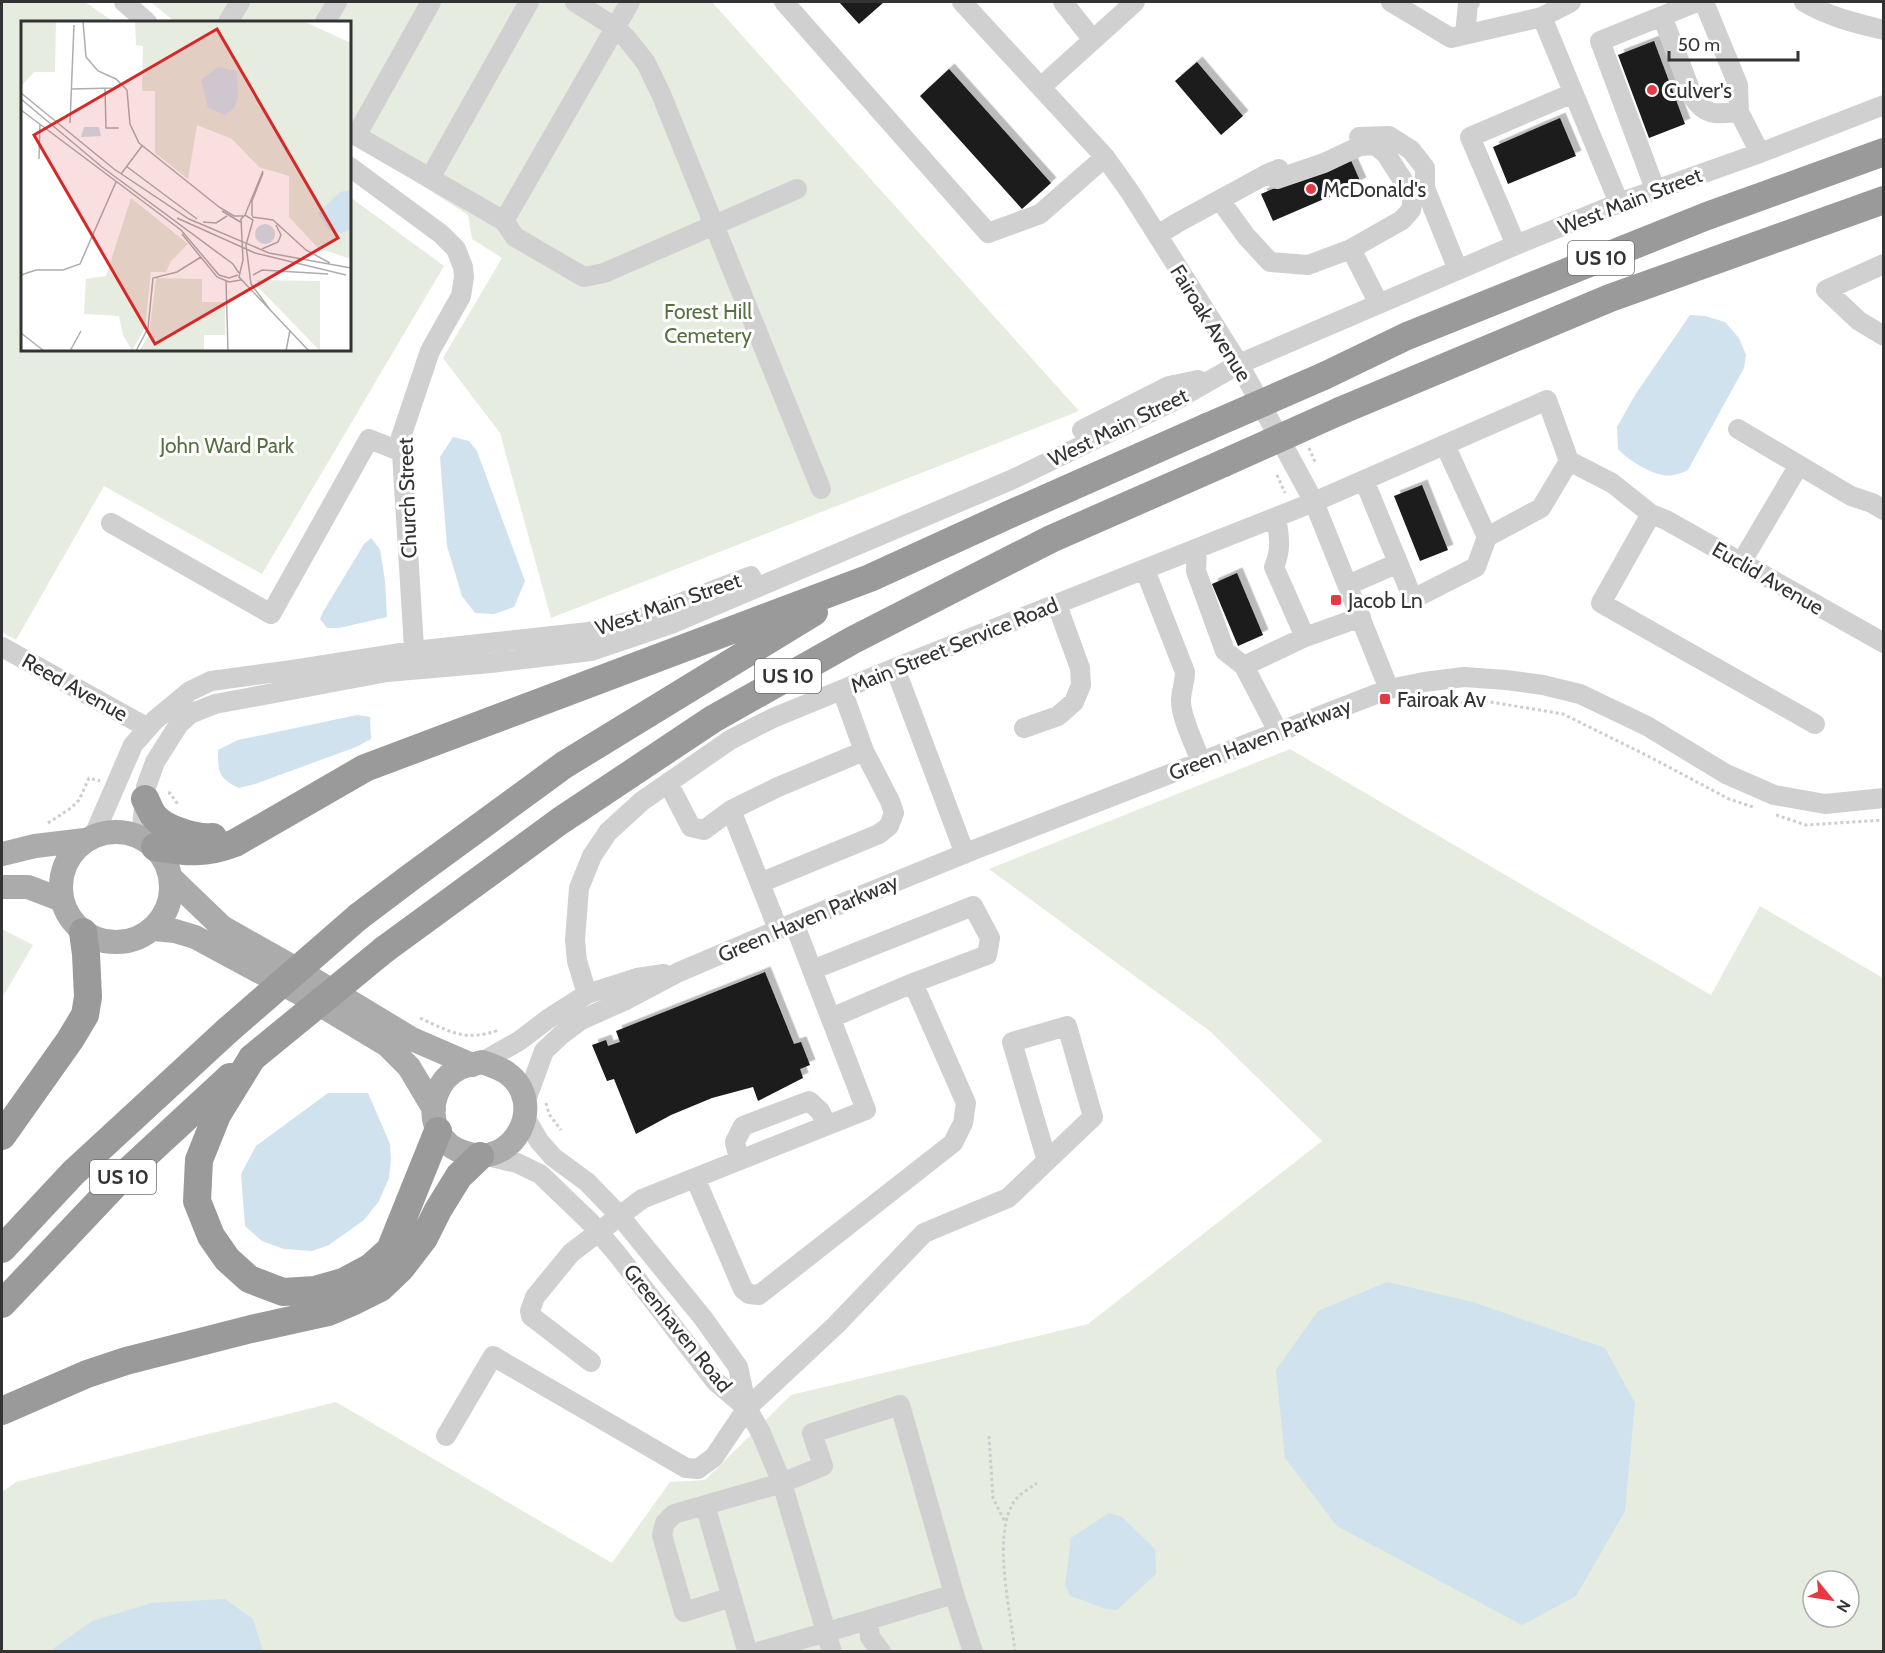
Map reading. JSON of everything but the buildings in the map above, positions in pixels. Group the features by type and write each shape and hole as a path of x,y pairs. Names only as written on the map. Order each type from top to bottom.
{"highway":[{"name":"US 10","path":"2,1249 73,1173 227,1031 358,917 564,765 870,578 1008,514 1324,376 1407,336 1707,216 1884,152"},
{"name":"US 10","path":"2,1304 59,1241 126,1173 252,1058 386,949 560,821 713,719 853,640 1051,539 1181,480 1610,298 1884,201"},
{"path":"148,842 190,852 215,851 260,830 365,768 870,578"},
{"path":"145,799 155,818 187,835 209,838 260,830"},
{"path":"2,1136 85,1015 88,996 83,932"},
{"path":"252,1058 213,1124 199,1160 196,1201 211,1236 226,1259 249,1279 283,1292 315,1290 343,1282 371,1267 390,1250 436,1120"},
{"path":"2,1411 78,1377 126,1361 328,1312 380,1288 401,1268 424,1238 459,1176 482,1156"}],"main road":[{"path":"2,854 35,846 90,838 107,832 124,832 148,842 166,861 171,878 172,895 166,913 154,928 138,939 119,943 100,940 83,932 69,918 62,900 61,881 66,863 76,848 90,838"},
{"path":"171,878 222,927 282,973"},
{"path":"2,887 28,887 62,900"},
{"path":"154,928 195,937 282,973"},
{"name":"Greenhaven Road","path":"282,973 412,1039 477,1063 498,1067 516,1082 532,1106"},
{"name":"Greenhaven Road","path":"282,973 314,1001 387,1045 408,1067 447,1143 472,1156 482,1156"},
{"path":"436,1120 434,1103 438,1089 458,1069 477,1063"},
{"path":"482,1156 501,1151 512,1143 532,1106"}],"street":[{"path":"124,2 146,21"},
{"path":"229,21 240,2"},
{"path":"326,21 337,2"},
{"path":"431,2 353,134 504,221 516,237 584,277 604,273 797,189"},
{"path":"430,178 529,2"},
{"path":"574,2 616,28 646,63 661,94 821,489"},
{"path":"504,221 630,2"},
{"path":"784,2 988,233 1040,214 1105,157"},
{"name":"Fairoak Avenue","path":"962,2 1105,157 1158,235 1239,364 1314,502 1389,689"},
{"path":"1063,2 1093,40"},
{"path":"1041,87 1135,2"},
{"path":"1391,2 1451,38 1542,17 1571,2"},
{"path":"1465,34 1470,2"},
{"path":"1655,189 1600,41 1697,2"},
{"path":"1704,2 1738,85 1739,112 1760,153"},
{"path":"1804,2 1851,23 1884,30"},
{"path":"1662,16 1694,97 1701,108 1710,113 1739,112"},
{"path":"1542,17 1619,202"},
{"path":"1516,245 1470,137 1573,93"},
{"name":"West Main Street","path":"90,838 133,745 155,720 190,691 211,681 292,670 415,660 591,651 671,624 1011,480 1176,400 1239,364 1516,245 1619,202 1760,153 1884,105"},
{"path":"1158,235 1266,174 1358,138 1389,136 1411,150 1425,168 1425,188 1458,270"},
{"path":"1220,200 1246,236 1270,262 1308,265 1351,249 1402,220 1411,210 1413,196 1386,154 1375,145 1360,146 1324,163 1278,179 1266,174"},
{"name":"Church Street","path":"351,168 441,234 456,249 463,267 461,296 430,351 401,437 415,660"},
{"path":"1351,249 1379,304"},
{"path":"1884,264 1826,290 1859,321 1884,336"},
{"name":"Main Street Service Road","path":"587,994 581,977 575,940 579,888 592,856 608,832 642,801 730,741 773,718 895,668 1314,502 1546,400 1569,461"},
{"path":"1738,429 1851,496 1884,510"},
{"path":"111,523 271,614 369,439 402,452"},
{"path":"1445,445 1487,537"},
{"path":"1364,480 1413,598 1476,567 1487,537 1541,508 1569,461"},
{"name":"Euclid Avenue","path":"1569,461 1612,483 1652,514 1884,643"},
{"path":"1741,562 1798,465"},
{"path":"1652,514 1601,603 1815,724"},
{"path":"1276,517 1281,544 1274,567 1305,637"},
{"path":"1197,549 1196,571 1225,651 1244,666 1278,731"},
{"path":"1348,585 1398,563"},
{"path":"1145,570 1185,672 1185,684 1181,698 1182,709 1201,762"},
{"path":"1024,728 1058,716 1074,702 1081,686 1080,668 1057,604"},
{"path":"1244,666 1305,637 1361,617"},
{"name":"Reed Avenue","path":"2,647 148,728"},
{"name":"West Main Street","path":"148,842 145,799 146,787 154,762 179,724 190,714 215,704 387,672 415,660"},
{"path":"895,668 965,854"},
{"name":"Green Haven Parkway","path":"679,972 786,926 1278,731 1389,689 1424,682 1464,677 1506,680 1544,685 1580,694 1647,726 1726,774 1774,795 1825,804 1884,798"},
{"path":"760,883 879,834 889,826 894,813 890,801 864,751 842,690"},
{"path":"668,783 691,827 704,830 731,810 778,787 864,751"},
{"path":"591,1362 531,1316 530,1311 535,1297 571,1252 642,1198 866,1110 812,970 760,883 731,810"},
{"path":"812,970 973,906 990,938 987,955 831,1018"},
{"path":"477,1063 519,1041 587,994 637,978 679,972"},
{"path":"532,1106 544,1052 561,1035 582,1020 679,972"},
{"path":"695,1178 742,1289 749,1294 759,1295 953,1143 963,1124 966,1103 914,983"},
{"path":"446,1436 493,1356 686,1468 698,1468 714,1457 747,1408 836,1325 924,1233 1008,1198 1094,1117 1067,1026 1012,1042 1047,1161"},
{"path":"739,1160 735,1142 743,1126 809,1101 820,1111 827,1125"},
{"name":"Greenhaven Road","path":"532,1106 539,1142 553,1157 587,1182 619,1215 703,1318 738,1367 747,1408"},
{"name":"Greenhaven Road","path":"482,1156 517,1163 540,1174 599,1231 715,1381 747,1408"},
{"path":"732,1597 684,1612 662,1535 665,1523 674,1514 782,1483 823,1466 812,1433 900,1405 973,1652"},
{"path":"747,1408 761,1433 782,1483 832,1652"},
{"path":"705,1505 747,1650 750,1652"},
{"path":"758,1652 954,1594"},
{"path":"867,1620 870,1637 881,1652"}],"path":[{"path":"1274,470 1286,495"},
{"path":"1413,706 1485,701 1563,714 1729,799 1762,810"},
{"path":"47,823 71,808 79,800 89,778"},
{"path":"1773,814 1806,825 1884,820"},
{"path":"532,1106 549,1114 561,1130"},
{"path":"989,1436 993,1498 1005,1522"},
{"path":"1015,1652 1004,1559 1005,1522 1016,1499 1037,1483"}],"green space":[{"name":"John Ward Park","path":"2,2 85,2 113,21 21,21 21,351 351,351 351,198 444,266 262,574 104,486 16,640 2,632"},
{"name":"Forest Hill Cemetery","path":"151,2 712,2 1079,411 551,618 500,433 443,358 502,258 472,239 468,215 351,140 351,21 174,21"},
{"path":"1290,749 1711,995 1760,906 1883,978 1883,1651 2,1652 2,1492 16,1482 336,1402 612,1563 670,1482 705,1480 791,1395 1088,1324 1322,1141 1211,1032 989,869"},
{"path":"2,929 33,945 2,998"}],"water":[{"path":"1690,315 1705,316 1725,322 1739,338 1746,355 1744,368 1688,470 1667,476 1636,464 1618,449 1617,427 1635,395"},
{"path":"453,437 469,441 477,451 525,581 514,607 494,614 475,613 462,596 447,546 440,457"},
{"path":"371,538 380,549 387,617 339,628 327,628 320,619 323,612 364,544"},
{"path":"357,715 370,717 371,739 356,747 239,788 227,781 221,774 218,750 238,740"},
{"path":"328,1093 368,1093 390,1144 389,1178 379,1201 364,1220 329,1245 312,1251 284,1249 262,1241 245,1226 241,1174 256,1146"},
{"path":"1387,1282 1473,1302 1605,1348 1635,1403 1625,1511 1576,1596 1522,1625 1337,1526 1285,1458 1276,1370 1318,1311"},
{"path":"1109,1513 1122,1517 1155,1549 1156,1574 1117,1610 1106,1609 1071,1596 1065,1586 1071,1538"},
{"path":"225,1599 253,1619 263,1651 50,1651 92,1621 152,1603"}],"place":[{"name":"Culver's","path":"1652,90"},
{"name":"McDonald's","path":"1311,189"},
{"name":"Jacob Ln","path":"1336,600"},
{"name":"Fairoak Av","path":"1385,699"}]}
